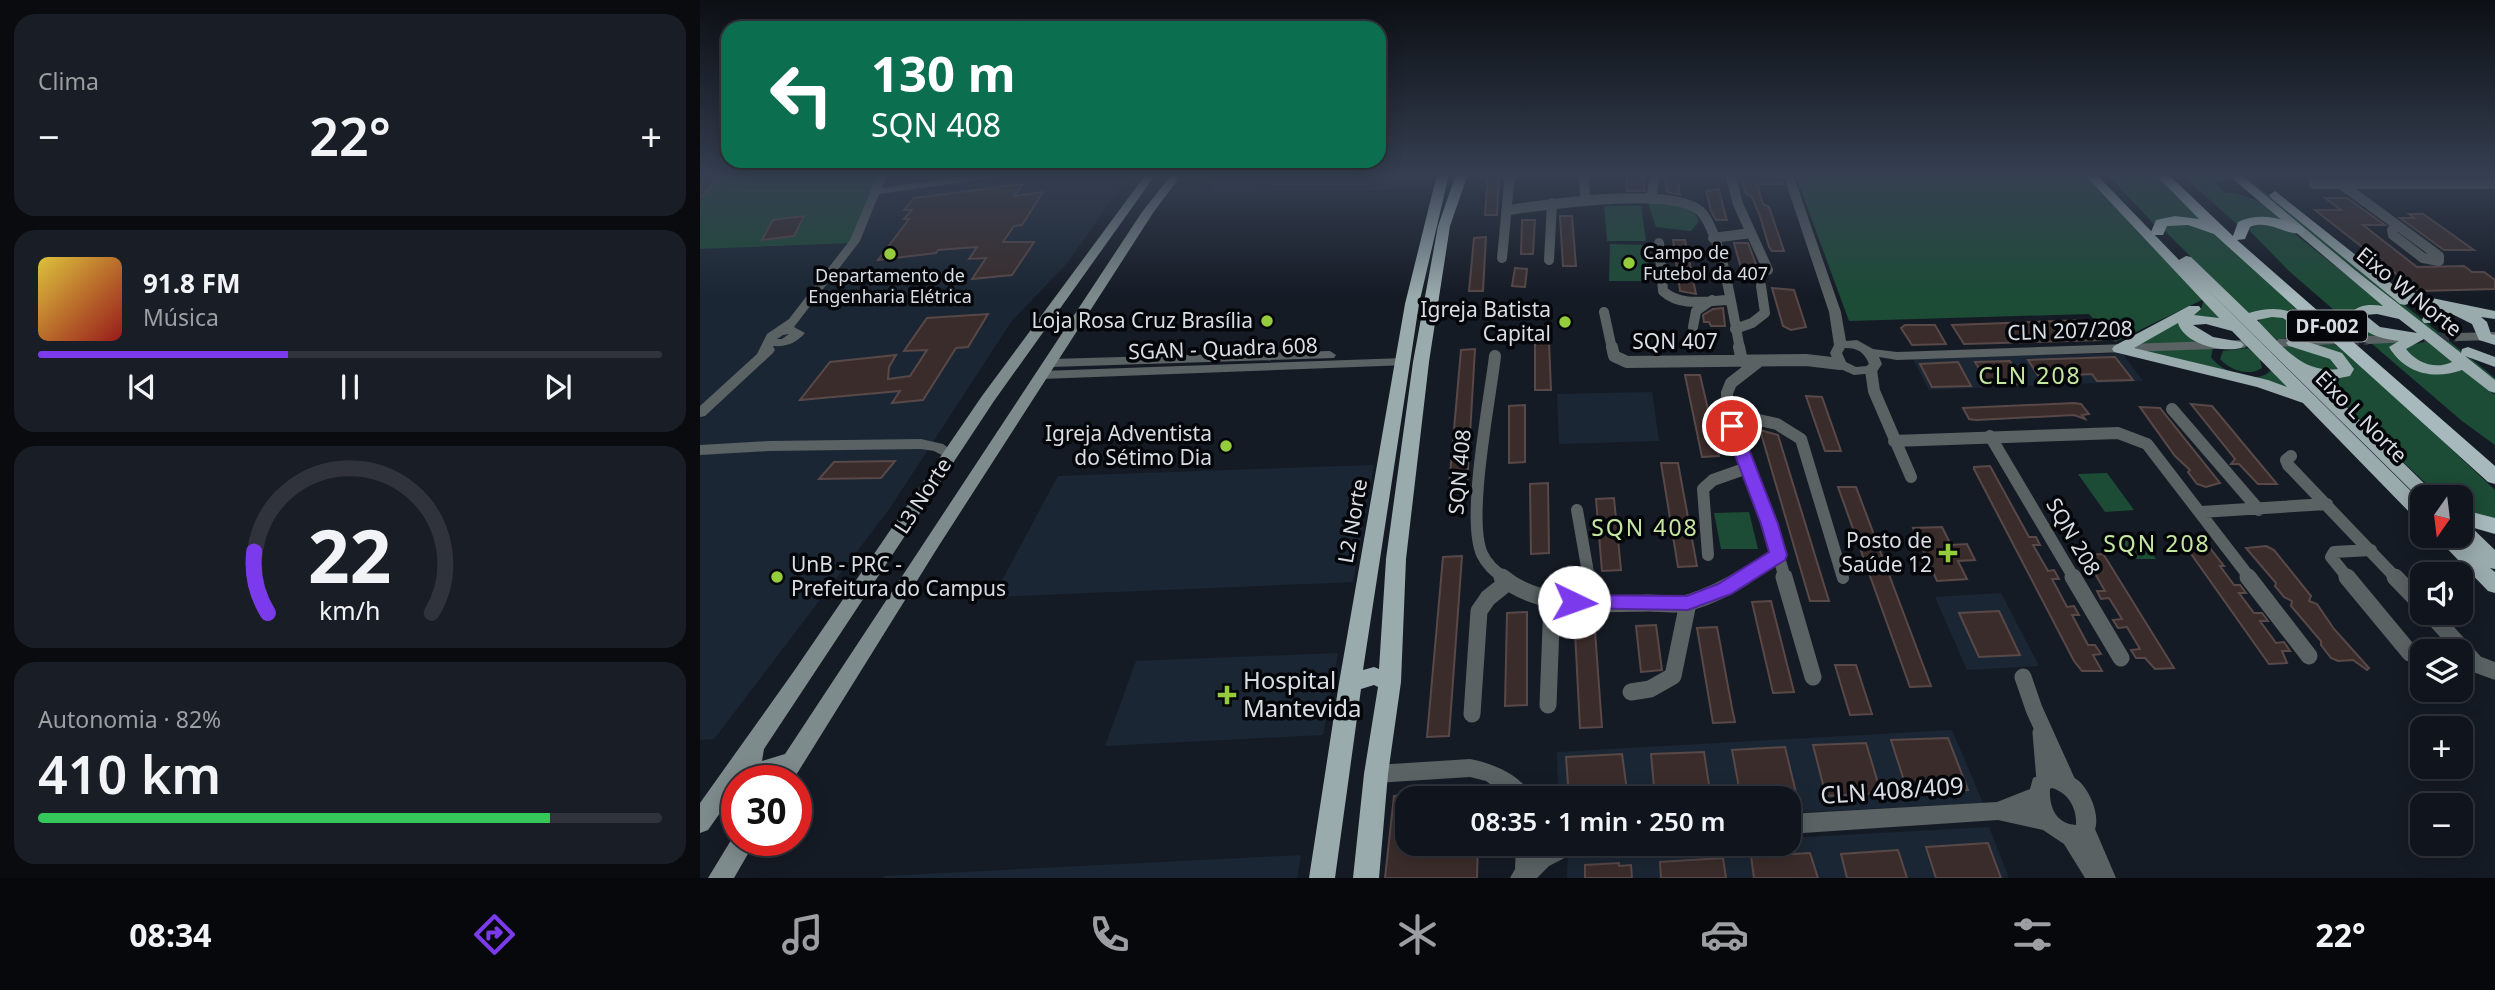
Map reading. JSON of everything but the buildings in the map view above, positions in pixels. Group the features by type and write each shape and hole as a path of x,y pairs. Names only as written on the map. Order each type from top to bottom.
{"highway":[{"name":"DF-002","path":"2203,215 2494,464"},
{"name":"DF-002","path":"2218,215 2494,464"},
{"path":"2158,232 2161,223 2177,220 2197,222 2221,233"},
{"path":"2240,236 2243,225 2253,221 2281,223 2298,230"},
{"path":"2473,520 2495,526"}],"main road":[{"name":"L3 Norte","path":"700,822 763,735 966,431 1120,215"},
{"name":"L3 Norte","path":"791,765 932,542 1146,215"},
{"name":"L2 Norte","path":"1322,878 1350,683 1412,304 1440,215"},
{"name":"L2 Norte","path":"1366,878 1376,775 1390,682 1396,559 1419,374 1446,215"},
{"name":"Eixo L Norte","path":"2129,215 2241,334 2269,358 2410,501"},
{"name":"Eixo L Norte","path":"2142,215 2241,334 2298,369 2417,485"},
{"name":"Eixo W Norte","path":"2281,215 2408,319 2465,357 2495,373"},
{"name":"Eixo W Norte","path":"2300,215 2429,320 2495,388"},
{"path":"2388,288 2423,301 2495,315"},
{"path":"2120,349 2190,311 2200,303 2201,291"},
{"path":"2408,319 2372,309 2364,309 2357,314 2361,322 2374,330 2417,338"},
{"path":"2429,320 2431,314 2439,310 2466,314 2479,322 2491,338"},
{"path":"2269,358 2267,368 2262,373 2244,374 2220,364 2213,354 2268,312 2295,319 2308,331 2287,343"},
{"path":"2417,338 2398,347 2402,356 2418,366 2438,372 2448,371 2465,357 2495,362"},
{"path":"2287,343 2336,356 2346,369 2344,373 2329,376 2298,369"},
{"path":"2120,349 2262,383 2310,402"},
{"path":"2473,541 2495,562"},
{"path":"2457,548 2495,585"},
{"path":"1350,683 1374,676 1390,682"},
{"path":"763,735 748,763 752,771 764,772 794,761"},
{"path":"720,878 734,856"}],"street":[{"path":"700,413 795,326 855,241 866,215"},
{"path":"1502,258 1507,215"},
{"path":"1549,260 1551,215"},
{"name":"SQN 407","path":"1703,215 1713,238 1742,361"},
{"path":"1743,215 1768,270"},
{"path":"1802,215 1835,312 1839,354 1874,391"},
{"path":"2383,215 2397,225 2439,256 2439,261 2423,258 2393,234 2392,230 2397,225"},
{"path":"1713,238 1751,233"},
{"name":"SQN 407","path":"1659,243 1664,293 1677,299 1728,300"},
{"name":"SQN 407","path":"1735,329 1752,323 1765,313 1761,286"},
{"name":"SQN 407","path":"1693,327 1696,311 1713,300"},
{"name":"SQN 407","path":"1604,312 1614,356 1633,363 1806,360"},
{"path":"1835,312 1872,362 1874,391 1911,477"},
{"name":"CLN 207/208","path":"1854,371 1872,362 1897,356 2120,349 2241,334"},
{"path":"2457,337 2491,338"},
{"path":"2368,340 2417,338"},
{"path":"2287,343 2333,341"},
{"path":"1806,360 1839,354 1857,344"},
{"name":"SQN 408","path":"1495,356 1475,519 1481,552 1488,565 1508,582 1552,600 1597,604 1688,603 1725,589 1778,555"},
{"name":"SGAN - Quadra 608","path":"1047,369 1404,357"},
{"path":"1759,362 1731,383 1727,393 1727,413 1769,524 1813,677"},
{"path":"2172,409 2259,510"},
{"path":"1727,413 1789,429 1801,439 1843,579"},
{"path":"703,449 928,444 966,431"},
{"path":"1894,441 2118,433 2133,436 2147,444 2309,656"},
{"name":"SQN 208","path":"1990,436 2121,658"},
{"path":"928,444 944,449 951,455"},
{"path":"2291,456 2286,460 2288,466 2410,592"},
{"path":"1708,555 1703,489 1713,480 1747,468"},
{"path":"2201,512 2327,504"},
{"path":"1577,510 1583,556 1597,604"},
{"path":"2371,550 2334,552 2331,557 2410,653"},
{"path":"1472,715 1479,611 1488,598 1508,582"},
{"path":"1548,705 1552,600"},
{"path":"1631,692 1650,689 1673,676 1688,603"},
{"path":"2441,625 2476,664 2495,671"},
{"path":"2023,677 2039,723 2067,782 2075,789 2085,810 2088,819 2079,834"},
{"path":"2039,723 2041,788 2046,821 2059,832 2079,834"},
{"path":"1376,775 1470,768 1482,769 1510,786"},
{"path":"2041,788 2067,782"},
{"name":"CLN 408/409","path":"1998,811 2041,788"},
{"name":"CLN 408/409","path":"1801,823 1998,811 2046,821"},
{"path":"2079,834 2097,878"},
{"path":"2079,834 2105,878"},
{"path":"1523,875 1525,856"},
{"path":"1523,875 1548,856"}],"shaded area":[{"path":"700,215 1101,215 1069,261 1011,322 890,508 714,739 700,740"},
{"path":"2122,353 2143,381 1929,390 1913,359"},
{"path":"1652,392 1659,441 1559,444 1557,394"},
{"path":"1374,465 1353,582 993,597 1058,476"},
{"path":"2001,593 2039,666 1967,670 1935,597"},
{"name":"Hospital Mantevida","path":"1338,653 1323,735 1105,746 1136,661"},
{"path":"1952,730 1983,803 1801,812 1801,786 1558,786 1557,752"},
{"path":"1989,827 2009,878 1567,878 1568,856 1801,856 1801,837"},
{"path":"1301,855 1297,878 883,878 884,876"}],"green space":[{"path":"700,215 863,215 850,243 700,249"},
{"path":"1605,215 1642,215 1646,241 1607,241"},
{"path":"1652,215 1696,215 1699,221 1691,231 1656,227"},
{"path":"1810,215 2125,215 2179,274 2230,323 2203,316 2186,319 2208,343 2133,345 2201,309 2204,299 2115,342 2089,314 1849,321"},
{"path":"2146,215 2199,215 2209,225 2154,224"},
{"path":"2227,215 2277,215 2290,226 2283,223 2239,226"},
{"path":"2288,215 2293,215 2495,378 2495,383"},
{"path":"2174,221 2209,229 2333,338 2305,339 2311,334 2297,318 2250,316 2164,230 2166,224"},
{"path":"2262,223 2294,233 2391,311 2357,309 2391,337 2365,337 2289,271 2248,229"},
{"name":"Campo de Futebol da 407","path":"1610,244 1648,245 1649,281 1609,281"},
{"path":"2281,316 2302,327 2298,336 2276,340 2259,324 2259,318"},
{"path":"2428,341 2450,359 2452,365 2423,366 2403,347"},
{"path":"2398,342 2395,345 2427,368 2444,373 2462,368 2495,395 2495,445 2462,421 2371,343"},
{"path":"2339,344 2495,490 2495,522 2473,516 2473,485 2427,485 2310,373 2351,372 2311,345"},
{"path":"2282,346 2312,349 2339,360 2338,373 2303,366"},
{"path":"2213,348 2211,357 2223,368 2249,377 2265,375 2271,370 2300,395 2138,351"},
{"path":"2248,348 2260,359 2262,368 2257,371 2240,371 2220,359 2223,351"},
{"path":"2107,473 2135,510 2105,512 2078,474"},
{"path":"1749,512 1758,549 1721,549 1714,513"},
{"path":"2141,537 2156,559 2130,559 2117,539"}],"tunnel":[{"path":"2424,338 2457,337"},
{"path":"2334,341 2368,340"}],"place":[{"name":"Departamento de Engenharia Elétrica","path":"890,254"},
{"name":"Campo de Futebol da 407","path":"1629,263"},
{"name":"Loja Rosa Cruz Brasília","path":"1267,321"},
{"name":"Igreja Batista Capital","path":"1565,322"},
{"name":"Igreja Adventista do Sétimo Dia","path":"1226,446"},
{"name":"Posto de Saúde 12","path":"1948,553"},
{"name":"UnB - PRC - Prefeitura do Campus","path":"777,577"},
{"name":"Hospital Mantevida","path":"1227,695"}],"district":[{"name":"CLN 208","path":"2030,376"},
{"name":"SQN 408","path":"1645,528"},
{"name":"SQN 208","path":"2157,544"}],"route":[{"path":"1574,602 1688,603 1725,589 1778,555 1756,487 1732,426"}]}
